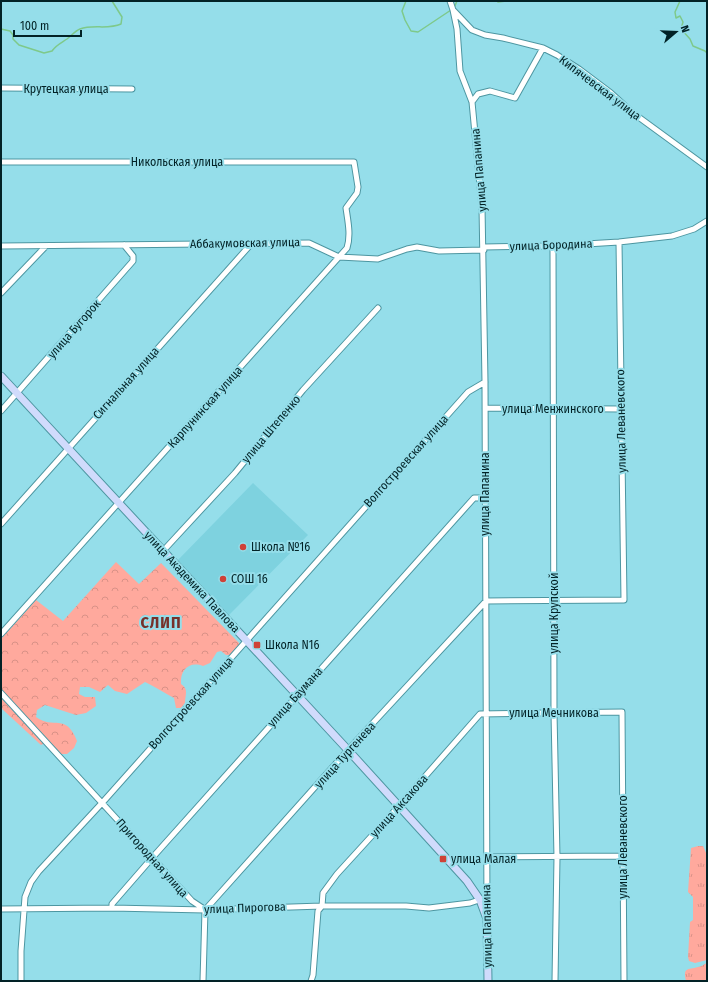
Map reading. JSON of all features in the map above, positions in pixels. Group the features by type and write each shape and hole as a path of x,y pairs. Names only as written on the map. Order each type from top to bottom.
{"street":[{"name":"Кипячевская улица","path":"450,1 453,10 472,30 485,35 543,48 579,69 633,113 707,167"},
{"name":"улица Папанина","path":"453,10 457,29 460,71 472,102 481,191 484,249 487,857 483,898"},
{"path":"472,102 478,94 490,91 515,98 543,48"},
{"name":"Крутецкая улица","path":"1,88 132,89"},
{"name":"Никольская улица","path":"1,162 354,162"},
{"name":"Карпунинская улица","path":"1,634 347,248 349,242 346,208 357,193 358,187 354,162"},
{"name":"улица Бородина","path":"484,249 619,242 672,236 694,229 707,221"},
{"name":"улица Леваневского","path":"554,600 624,600 619,242"},
{"name":"Сигнальная улица","path":"1,524 252,243"},
{"name":"Аббакумовская улица","path":"1,246 309,243 339,257 378,259 417,247 439,250 484,249"},
{"name":"улица Бугорок","path":"1,411 133,261 133,256 124,245"},
{"path":"1,293 46,246"},
{"name":"улица Крупской","path":"553,246 554,713 557,856 555,981"},
{"name":"улица Штепенко","path":"163,551 235,473 303,390 378,308"},
{"name":"улица Академика Павлова","path":"1,376 399,806 453,861 467,881 483,898 487,919"},
{"name":"Волгостроевская улица","path":"21,981 21,951 24,908 30,882 468,392 485,382"},
{"name":"улица Менжинского","path":"484,408 621,409"},
{"name":"улица Баумана","path":"112,908 112,904 152,858 474,498 485,498"},
{"path":"486,601 554,600"},
{"name":"улица Тургенева","path":"205,910 348,750 486,601"},
{"name":"Пригородная улица","path":"1,693 192,901 205,910"},
{"name":"улица Леваневского","path":"622,712 624,981"},
{"name":"улица Мечникова","path":"486,714 622,712"},
{"name":"улица Аксакова","path":"311,981 313,975 318,911 322,906 323,892 337,874 480,714 486,714"},
{"path":"487,857 622,856"},
{"name":"улица Пирогова","path":"1,909 112,908 205,910 322,906 406,906 429,908 470,903 483,898"},
{"path":"203,981 205,910"},
{"name":"улица Папанина","path":"487,919 488,981"}],"shaded area":[{"name":"Школа №16","path":"253,483 308,535 229,615 178,560"}],"green space":[{"path":"116,562 139,584 161,563 240,644 230,655 226,655 221,651 217,652 210,663 203,666 194,665 186,668 181,679 181,684 185,688 186,692 185,703 181,708 176,708 174,698 145,682 127,694 115,691 108,685 100,692 89,687 80,687 79,694 85,697 95,697 96,706 86,713 76,715 45,705 37,710 36,717 42,721 64,724 73,732 77,741 74,748 67,754 59,754 47,742 41,745 1,708 1,639 36,600 63,621"},
{"path":"703,846 707,855 707,960 695,963 689,961 688,957 690,922 693,920 693,897 688,892 691,848"},
{"path":"707,963 707,981 686,981 685,973 687,970 700,967"}],"waterway":[{"path":"1,29 10,31 13,35 13,39 19,45 44,53 52,51 80,29 90,27 111,27 121,24 122,17 112,1"},
{"path":"406,1 402,11 411,31 418,32 451,10"},
{"path":"454,8 457,1"},
{"path":"497,1 506,1"},
{"path":"680,1 675,12 676,18 680,16 683,22 681,29 690,39 693,46 707,53"}],"place":[{"name":"Школа №16","path":"243,547"},
{"name":"СОШ 16","path":"223,579"},
{"name":"Школа N16","path":"257,645"},
{"name":"улица Малая","path":"443,859"}],"district":[{"name":"СЛИП","path":"161,622"}]}
